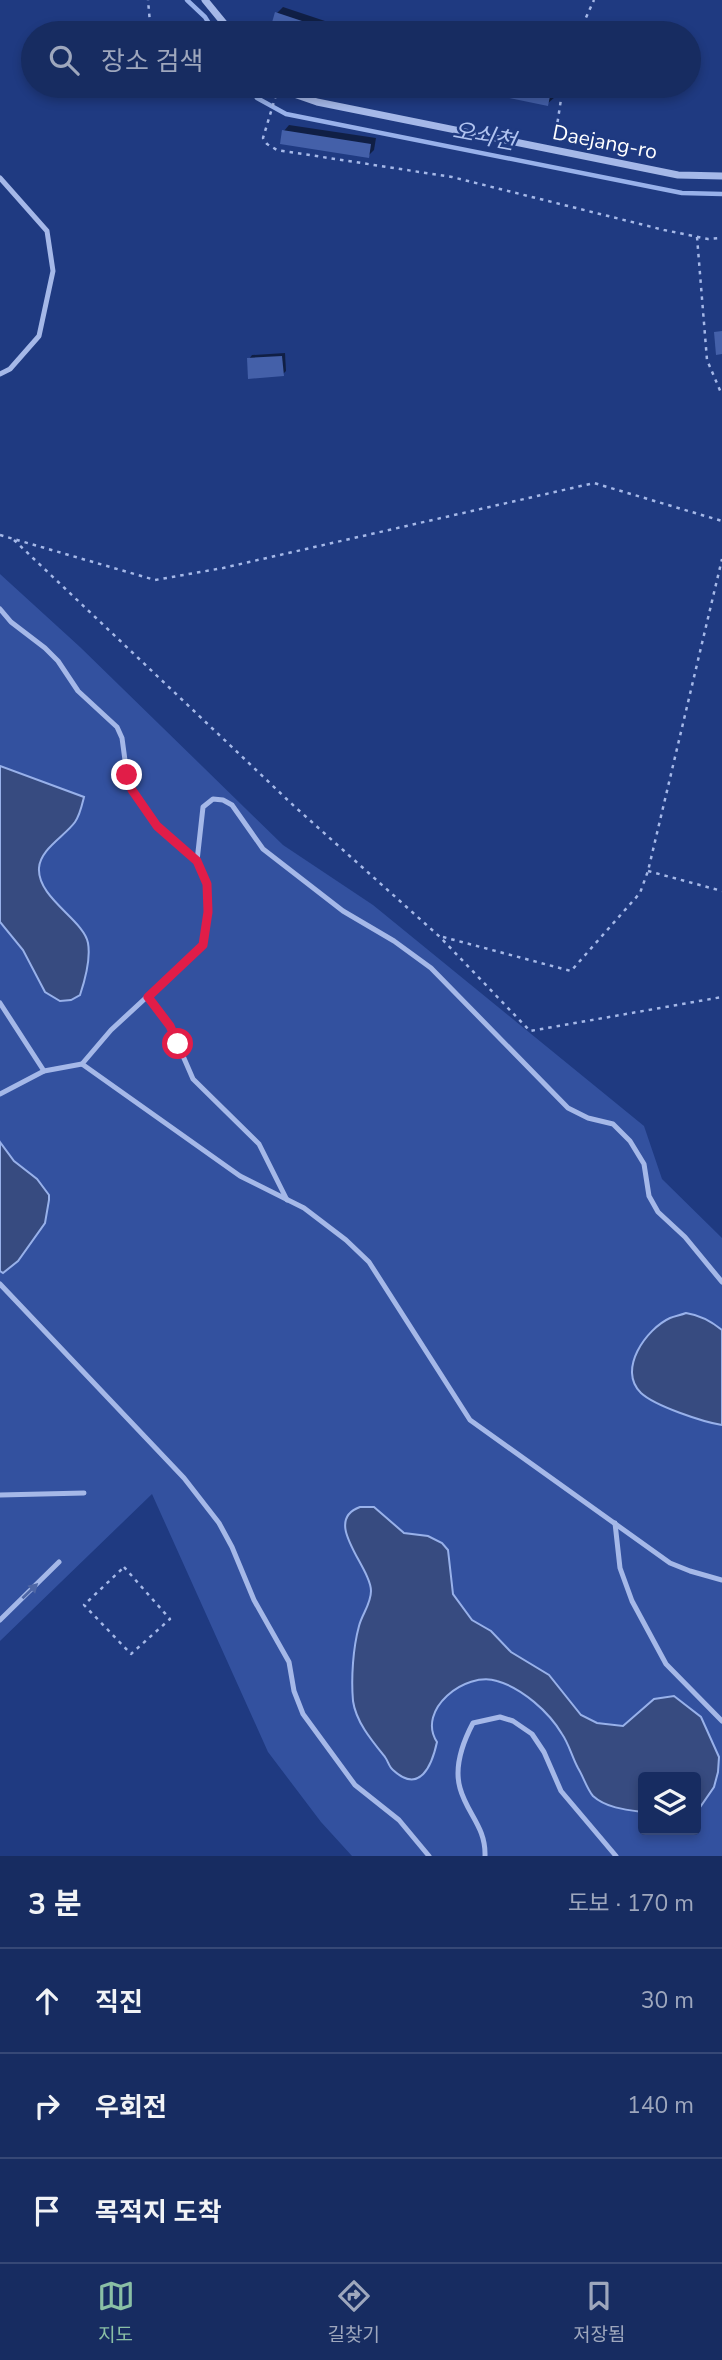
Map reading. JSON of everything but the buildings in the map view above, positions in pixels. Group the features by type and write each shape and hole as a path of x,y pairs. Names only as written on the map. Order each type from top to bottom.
{"street":[{"path":"205,0 222,21"},
{"name":"Daejang-ro","path":"306,98 678,175 722,176"}],"lane":[{"path":"0,178 47,231 53,271 39,336 10,369 0,374"},
{"path":"0,609 11,622 58,661 78,691 117,727 122,738 132,790 157,826 197,861 207,884 208,912 203,945 111,1030 82,1064 44,1071 0,1094"},
{"path":"197,861 202,807 213,799 223,800 232,805 243,818 263,849 343,911 430,968 568,1108 588,1118 613,1124 630,1141 644,1164 649,1196 658,1212 685,1237 722,1282"},
{"path":"148,997 170,1026 193,1079 259,1144 287,1200"},
{"path":"0,1003 44,1071"},
{"path":"82,1064 240,1175 304,1208 369,1262 470,1420 670,1563 690,1572 722,1580"},
{"path":"0,1284 184,1478 219,1523 254,1600 289,1662 294,1691 303,1714 355,1786 399,1820 429,1856"},
{"path":"0,1495 83,1493"},
{"path":"615,1523 620,1568 632,1601 666,1664 722,1721"},
{"path":"0,1619 59,1562"},
{"path":"485,1856 485,1839 460,1789 458,1770 462,1747 473,1723 500,1717 513,1721 531,1734 544,1752 561,1791 617,1856"}],"path":[{"path":"584,21 594,0"},
{"path":"148,1 150,21"},
{"path":"275,98 263,138 277,150 452,177 697,237 722,238"},
{"path":"553,150 561,98"},
{"path":"697,237 707,360 722,395"},
{"path":"0,536 155,580 223,569 594,483 722,521"},
{"path":"14,540 294,806 440,937 530,1031 722,997"},
{"path":"440,937 571,971 640,893 648,871 722,559"},
{"path":"648,871 722,891"},
{"path":"124,1567 170,1619 131,1654 85,1605 124,1567"}],"shaded area":[{"path":"0,574 80,647 283,845 373,905 644,1126 662,1179 722,1238 722,1856 352,1856 321,1822 268,1752 152,1494 0,1641"},
{"path":"0,766 84,797 75,822 48,849 39,868 45,889 85,934 88,943 84,983 80,995 71,1000 60,1001 45,992 23,950 0,922"},
{"path":"0,1142 14,1161 37,1179 49,1195 45,1223 18,1261 3,1273 0,1271"},
{"path":"686,1313 705,1319 722,1330 722,1425 657,1403 641,1393 634,1384 633,1362 644,1340 661,1323"},
{"path":"360,1507 374,1507 404,1533 428,1536 442,1543 448,1550 453,1594 472,1620 491,1631 511,1652 549,1675 581,1715 597,1723 623,1726 654,1699 674,1696 701,1717 719,1757 714,1787 701,1806 701,1772 638,1772 638,1811 617,1808 598,1800 589,1790 564,1738 550,1717 516,1689 484,1679 458,1687 438,1706 432,1730 437,1742 432,1760 423,1774 411,1779 402,1777 393,1770 361,1724 353,1701 355,1644 371,1591 369,1581 346,1533 345,1523 349,1514"}],"waterway":[{"name":"오쇠천","path":"187,0 208,21"},
{"name":"오쇠천","path":"257,98 286,114 682,193 722,194"}],"route":[{"path":"127,775 132,790 157,826 197,861 207,884 208,912 203,945 148,997 170,1026 178,1044"}]}
